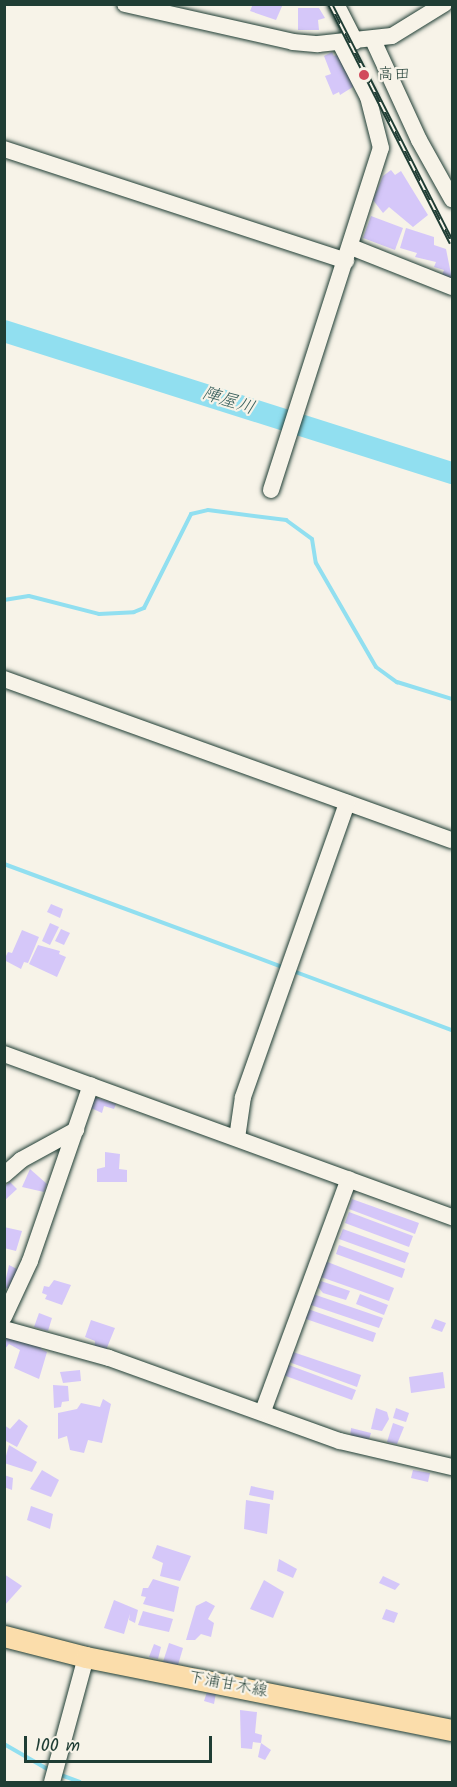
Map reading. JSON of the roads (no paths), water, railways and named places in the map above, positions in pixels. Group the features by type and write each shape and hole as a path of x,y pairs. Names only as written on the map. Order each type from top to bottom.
{"main road":[{"name":"下浦甘木線","path":"4,1636 86,1658 453,1730"}],"street":[{"path":"125,4 293,42 347,42 392,36 444,4"},
{"path":"271,490 349,254 381,148 368,97 347,42 336,4"},
{"path":"373,40 419,140 453,199"},
{"path":"4,149 453,287"},
{"path":"4,679 453,840"},
{"path":"237,1138 243,1097 347,803"},
{"path":"4,1054 453,1217"},
{"path":"4,1317 30,1261 91,1085"},
{"path":"4,1175 21,1160 76,1130"},
{"path":"263,1412 348,1179"},
{"path":"4,1329 109,1358 340,1441 453,1467"},
{"path":"52,1782 86,1658"}],"waterway":[{"name":"陣屋川","path":"4,331 452,473"},
{"path":"4,600 29,596 99,614 134,612 144,608 191,514 208,510 286,520 312,539 316,563 376,667 397,682 452,699"},
{"path":"4,864 283,967"},
{"path":"293,971 452,1030"},
{"path":"4,1744 49,1770"},
{"path":"58,1774 80,1782"}],"railway":[{"path":"330,4 452,243"}],"place":[{"name":"高田","path":"364,75"}]}
